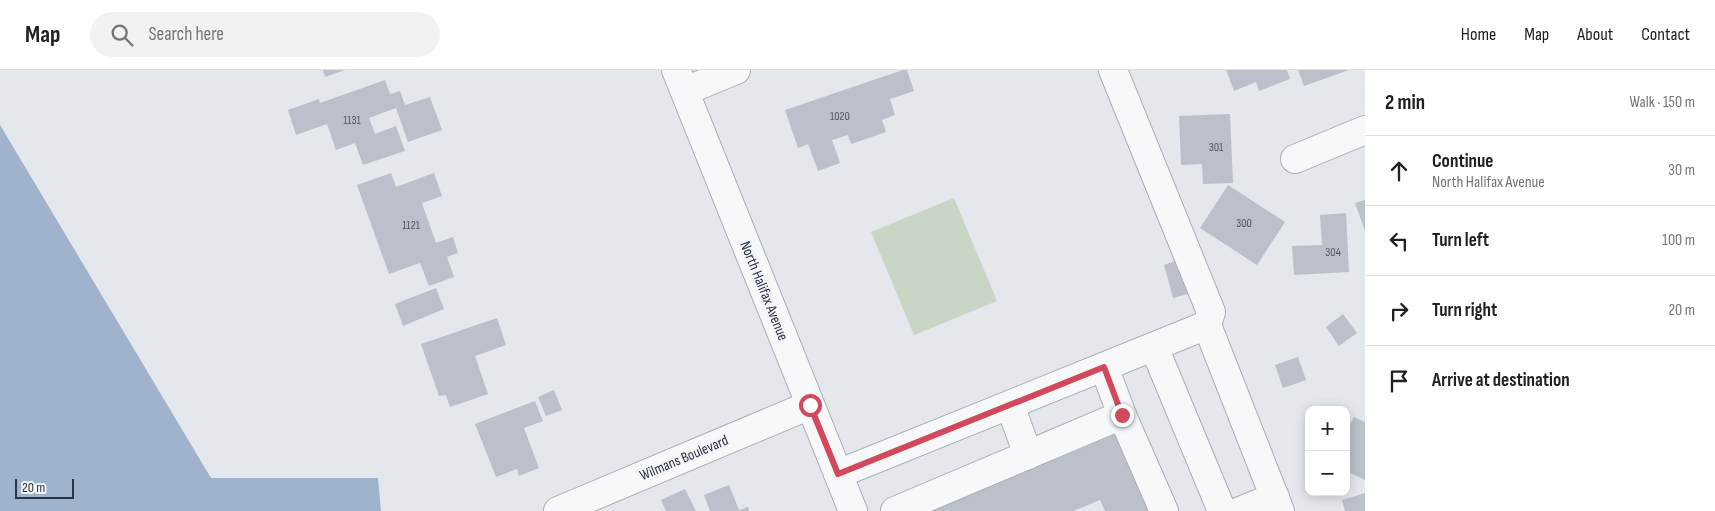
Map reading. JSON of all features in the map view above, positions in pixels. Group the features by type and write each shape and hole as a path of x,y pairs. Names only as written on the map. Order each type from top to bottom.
{"street":[{"path":"680,81 736,70"},
{"path":"1112,70 1211,312 1207,325 1277,504 1240,511"},
{"name":"North Halifax Avenue","path":"680,81 853,511"},
{"path":"1295,159 1365,130"},
{"path":"838,474 1207,325"},
{"path":"1154,348 1222,511"},
{"path":"1104,367 1122,415 1164,511"},
{"name":"Wilmans Boulevard","path":"558,511 810,405"},
{"path":"1010,405 1028,455"},
{"path":"895,511 1122,415"}],"green space":[{"path":"954,198 997,301 914,335 871,232"}],"water":[{"path":"0,125 211,478 378,478 381,511 0,511"}],"building":[{"path":"323,70 345,70 325,77"},
{"path":"907,70 914,91 890,99 895,115 882,120 886,132 851,144 848,135 832,140 840,163 818,171 808,144 798,148 785,110"},
{"path":"1226,70 1287,70 1290,79 1259,91 1256,82 1234,91"},
{"path":"1298,70 1349,70 1304,86"},
{"path":"385,80 390,94 400,91 405,105 430,97 442,130 408,142 396,108 369,118 375,134 396,126 405,151 363,165 355,143 336,150 327,124 296,135 288,110 319,99 320,103"},
{"path":"1230,114 1233,183 1203,184 1202,164 1181,165 1179,116"},
{"path":"391,173 396,187 434,173 442,196 422,203 436,243 453,237 458,253 447,257 454,277 429,286 420,263 389,274 357,185"},
{"path":"1228,185 1285,222 1257,265 1200,228"},
{"path":"1365,200 1365,231 1355,203"},
{"path":"1346,213 1349,272 1294,275 1292,246 1322,245 1320,215"},
{"path":"1178,260 1188,294 1173,298 1164,265"},
{"path":"436,288 444,309 403,326 395,304"},
{"path":"1343,314 1357,333 1339,346 1326,327"},
{"path":"497,318 506,345 475,356 488,394 450,407 446,395 439,396 421,344"},
{"path":"1298,357 1306,380 1283,388 1275,365"},
{"path":"554,390 562,410 546,416 538,397"},
{"path":"535,401 543,421 524,428 539,468 519,476 517,469 496,477 475,424"},
{"path":"1354,417 1365,422 1365,480 1350,473 1350,424"},
{"path":"1120,432 1152,511 1105,511 1100,500 1073,511 925,511 1069,442 1073,452"},
{"path":"729,485 739,510 748,507 749,511 710,511 704,495"},
{"path":"685,489 696,511 666,511 661,500"},
{"path":"1365,493 1365,511 1345,511 1342,500"}],"route":[{"path":"810,405 838,474 1104,367 1122,415"}]}
